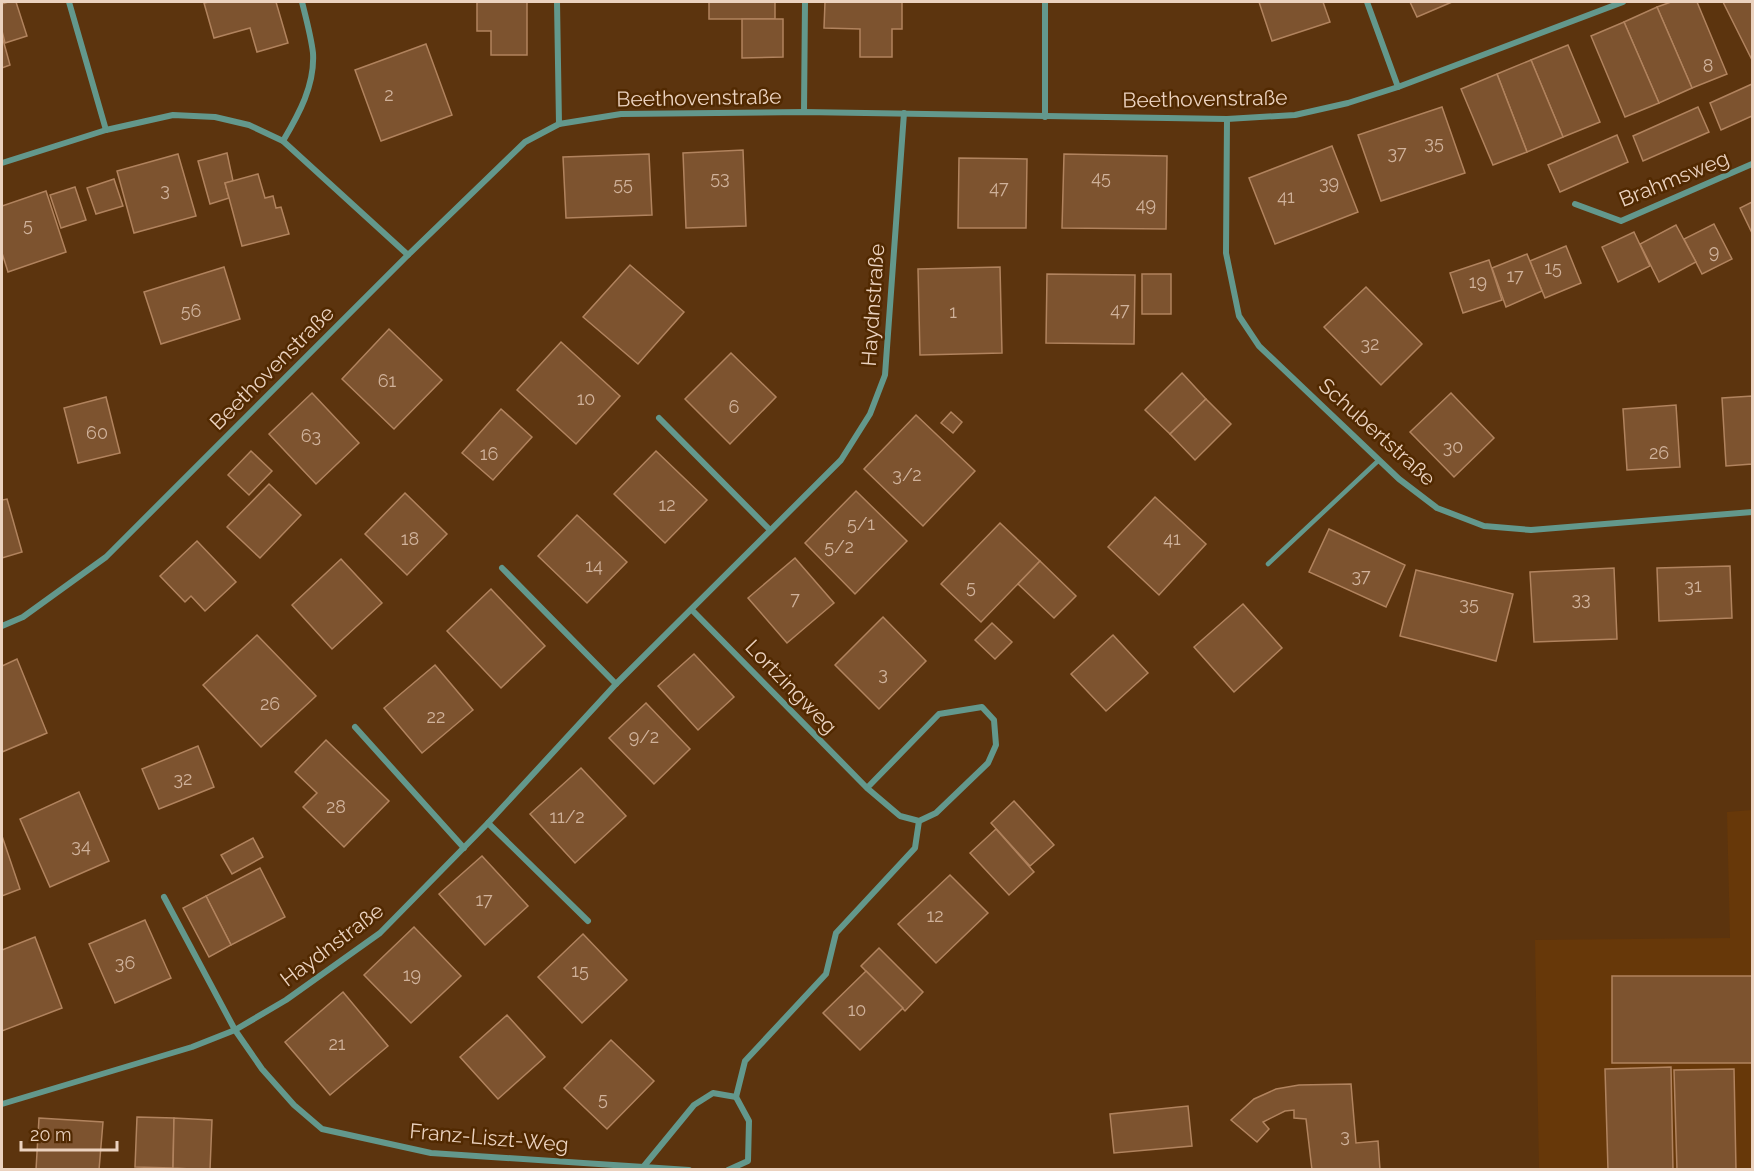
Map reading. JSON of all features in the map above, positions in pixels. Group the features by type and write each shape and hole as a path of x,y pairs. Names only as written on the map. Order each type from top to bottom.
{"street":[{"path":"69,2 106,130"},
{"path":"283,141 300,112 310,85 313,54 302,2"},
{"path":"557,2 559,124"},
{"name":"Beethovenstraße","path":"804,112 805,2"},
{"path":"1045,2 1045,117"},
{"path":"1367,2 1398,87"},
{"name":"Beethovenstraße","path":"2,626 23,617 106,557 408,255 525,142 559,124 621,114 804,112 1227,119 1295,115 1348,103 1398,87 1623,2"},
{"name":"Haydnstraße","path":"2,1104 192,1047 234,1030 286,1000 380,933 488,823 616,684 841,460 870,414 885,375 904,114"},
{"path":"2,164 106,130 172,115 215,117 249,125 283,141 408,255"},
{"name":"Schubertstraße","path":"1227,119 1226,253 1239,316 1259,346 1399,479 1437,508 1484,526 1532,530 1752,512"},
{"name":"Brahmsweg","path":"1575,204 1621,221 1752,164"},
{"path":"659,418 770,530"},
{"path":"502,568 616,684"},
{"name":"Lortzingweg","path":"692,610 867,788 900,816 920,821"},
{"path":"728,1170 747,1161 749,1121 736,1097 745,1061 826,974 836,933 915,848 920,821 936,813 988,763 996,745 994,720 982,707 939,714 867,788"},
{"path":"355,727 464,848"},
{"path":"488,823 588,921"},
{"path":"164,897 234,1030"},
{"name":"Franz-Liszt-Weg","path":"234,1030 262,1069 294,1105 322,1129 431,1154 689,1170"},
{"path":"644,1166 694,1105 713,1094 736,1097"}],"lane":[{"path":"1268,564 1379,460"}],"shaded area":[{"path":"1752,810 1752,1169 1539,1169 1535,940 1730,938 1727,812"}],"building":[{"path":"16,2 27,36 5,43 2,31 2,4"},
{"path":"276,2 288,43 257,52 250,28 214,38 204,3"},
{"path":"477,2 527,2 527,55 491,55 491,31 477,31"},
{"path":"709,2 775,2 775,19 709,19"},
{"path":"825,2 902,2 902,29 892,29 892,57 860,57 860,29 824,28"},
{"path":"1259,2 1323,2 1330,22 1272,41"},
{"path":"1410,2 1452,2 1417,17"},
{"path":"1671,2 1697,2 1727,74 1692,88 1657,7"},
{"path":"1723,2 1752,2 1752,60"},
{"path":"1657,7 1692,88 1659,103 1624,22"},
{"path":"742,19 783,19 783,57 742,58"},
{"path":"1624,22 1659,103 1625,117 1591,36"},
{"path":"2,36 10,65 2,68"},
{"path":"426,44 452,115 381,141 355,70"},
{"path":"1568,45 1600,122 1563,137 1531,60"},
{"path":"1531,60 1563,137 1527,152 1497,74"},
{"path":"1497,74 1527,152 1493,165 1461,89"},
{"path":"1752,84 1752,116 1721,130 1710,103"},
{"path":"1442,107 1465,173 1381,201 1358,135"},
{"path":"1698,107 1709,132 1643,161 1633,136"},
{"path":"1617,135 1628,162 1560,192 1548,165"},
{"path":"1332,146 1358,212 1275,244 1249,178"},
{"path":"743,150 746,226 686,228 683,153"},
{"path":"227,153 233,181 225,183 229,198 210,204 198,161"},
{"path":"178,154 196,216 134,233 117,171"},
{"path":"649,154 652,215 566,218 563,157"},
{"path":"1064,154 1167,156 1166,229 1062,228"},
{"path":"959,158 1027,159 1026,228 958,228"},
{"path":"258,174 265,198 273,196 276,208 281,207 289,234 242,246 225,183"},
{"path":"114,179 123,206 96,214 87,188"},
{"path":"75,187 86,220 61,228 50,195"},
{"path":"46,191 66,252 8,272 2,253 2,206"},
{"path":"1752,202 1752,233 1740,208"},
{"path":"1714,224 1732,259 1702,274 1684,239"},
{"path":"1676,225 1696,262 1659,282 1640,244"},
{"path":"1634,232 1650,266 1618,282 1602,247"},
{"path":"1566,246 1581,283 1545,298 1530,261"},
{"path":"1527,254 1542,291 1506,307 1492,268"},
{"path":"1489,260 1502,300 1463,313 1450,273"},
{"path":"630,265 684,312 638,364 583,317"},
{"path":"224,267 240,319 161,344 144,292"},
{"path":"1000,267 1002,353 920,355 918,269"},
{"path":"1047,274 1135,275 1134,344 1046,343"},
{"path":"1142,274 1171,274 1171,314 1142,314"},
{"path":"1366,287 1422,344 1381,385 1324,327"},
{"path":"389,329 442,380 394,429 342,379"},
{"path":"561,342 620,396 576,444 517,390"},
{"path":"731,353 776,397 730,444 685,399"},
{"path":"1182,373 1206,399 1170,434 1145,410"},
{"path":"312,393 359,443 316,484 269,434"},
{"path":"1451,393 1494,438 1454,477 1410,432"},
{"path":"1752,396 1752,464 1726,466 1722,398"},
{"path":"106,397 120,453 78,463 64,408"},
{"path":"1206,399 1231,424 1195,460 1170,434"},
{"path":"1676,405 1680,467 1627,470 1623,409"},
{"path":"501,409 532,437 493,480 462,453"},
{"path":"951,412 962,422 953,433 941,423"},
{"path":"916,415 975,471 923,526 864,469"},
{"path":"251,451 272,471 249,495 228,475"},
{"path":"656,451 707,500 665,543 614,494"},
{"path":"269,484 301,515 260,558 227,527"},
{"path":"856,491 907,541 855,594 805,543"},
{"path":"405,493 447,534 407,575 365,534"},
{"path":"1155,497 1206,544 1159,595 1108,547"},
{"path":"7,499 22,552 2,558 2,500"},
{"path":"577,515 627,562 587,603 538,556"},
{"path":"1000,523 1040,561 981,622 941,584"},
{"path":"1329,529 1405,565 1386,607 1309,572"},
{"path":"197,541 236,582 205,611 191,596 185,602 160,576"},
{"path":"795,558 834,603 787,643 748,598"},
{"path":"341,559 382,603 332,649 292,605"},
{"path":"1040,561 1076,596 1054,618 1018,584"},
{"path":"1730,566 1732,618 1659,621 1657,568"},
{"path":"1614,568 1617,639 1534,642 1530,572"},
{"path":"1416,570 1513,594 1496,661 1400,636"},
{"path":"491,589 545,646 501,688 447,631"},
{"path":"1243,604 1282,648 1234,692 1194,647"},
{"path":"883,617 926,661 879,709 835,665"},
{"path":"992,623 1012,642 995,659 975,640"},
{"path":"257,635 316,696 261,747 203,685"},
{"path":"1113,635 1148,673 1106,711 1071,674"},
{"path":"694,654 734,697 698,730 658,686"},
{"path":"17,659 47,733 2,752 2,666"},
{"path":"435,665 473,710 422,753 384,708"},
{"path":"646,703 690,749 654,784 609,738"},
{"path":"326,740 389,801 344,847 303,807 317,793 295,772"},
{"path":"198,746 214,787 159,809 142,769"},
{"path":"581,768 626,816 575,863 530,814"},
{"path":"79,792 109,861 50,887 20,819"},
{"path":"1014,801 1054,845 1030,866 991,823"},
{"path":"996,829 1034,872 1009,895 970,853"},
{"path":"2,836 20,889 2,896"},
{"path":"253,838 263,857 232,874 221,855"},
{"path":"482,856 528,906 485,945 439,894"},
{"path":"260,868 285,917 231,945 206,896"},
{"path":"950,875 988,913 936,963 898,924"},
{"path":"206,896 231,945 209,957 183,908"},
{"path":"145,920 171,978 115,1003 89,944"},
{"path":"414,927 461,976 411,1023 364,975"},
{"path":"583,934 627,980 582,1023 538,977"},
{"path":"35,937 62,1008 2,1031 2,950"},
{"path":"879,948 923,992 905,1011 861,966"},
{"path":"866,971 903,1008 860,1050 823,1013"},
{"path":"1612,976 1752,976 1752,1063 1612,1063"},
{"path":"343,992 388,1046 330,1095 285,1042"},
{"path":"507,1015 545,1057 498,1099 460,1057"},
{"path":"611,1040 654,1081 607,1129 564,1088"},
{"path":"1671,1067 1673,1170 1608,1170 1605,1069"},
{"path":"1734,1069 1736,1170 1677,1170 1674,1070"},
{"path":"1351,1084 1356,1143 1378,1141 1380,1170 1312,1170 1306,1119 1294,1118 1294,1110 1285,1111 1263,1122 1269,1129 1257,1142 1231,1120 1254,1099 1276,1089 1299,1085"},
{"path":"1188,1106 1192,1146 1114,1153 1110,1114"},
{"path":"137,1117 174,1118 173,1168 135,1167"},
{"path":"39,1118 103,1122 99,1170 36,1170"},
{"path":"174,1118 212,1120 210,1170 173,1168"}]}
